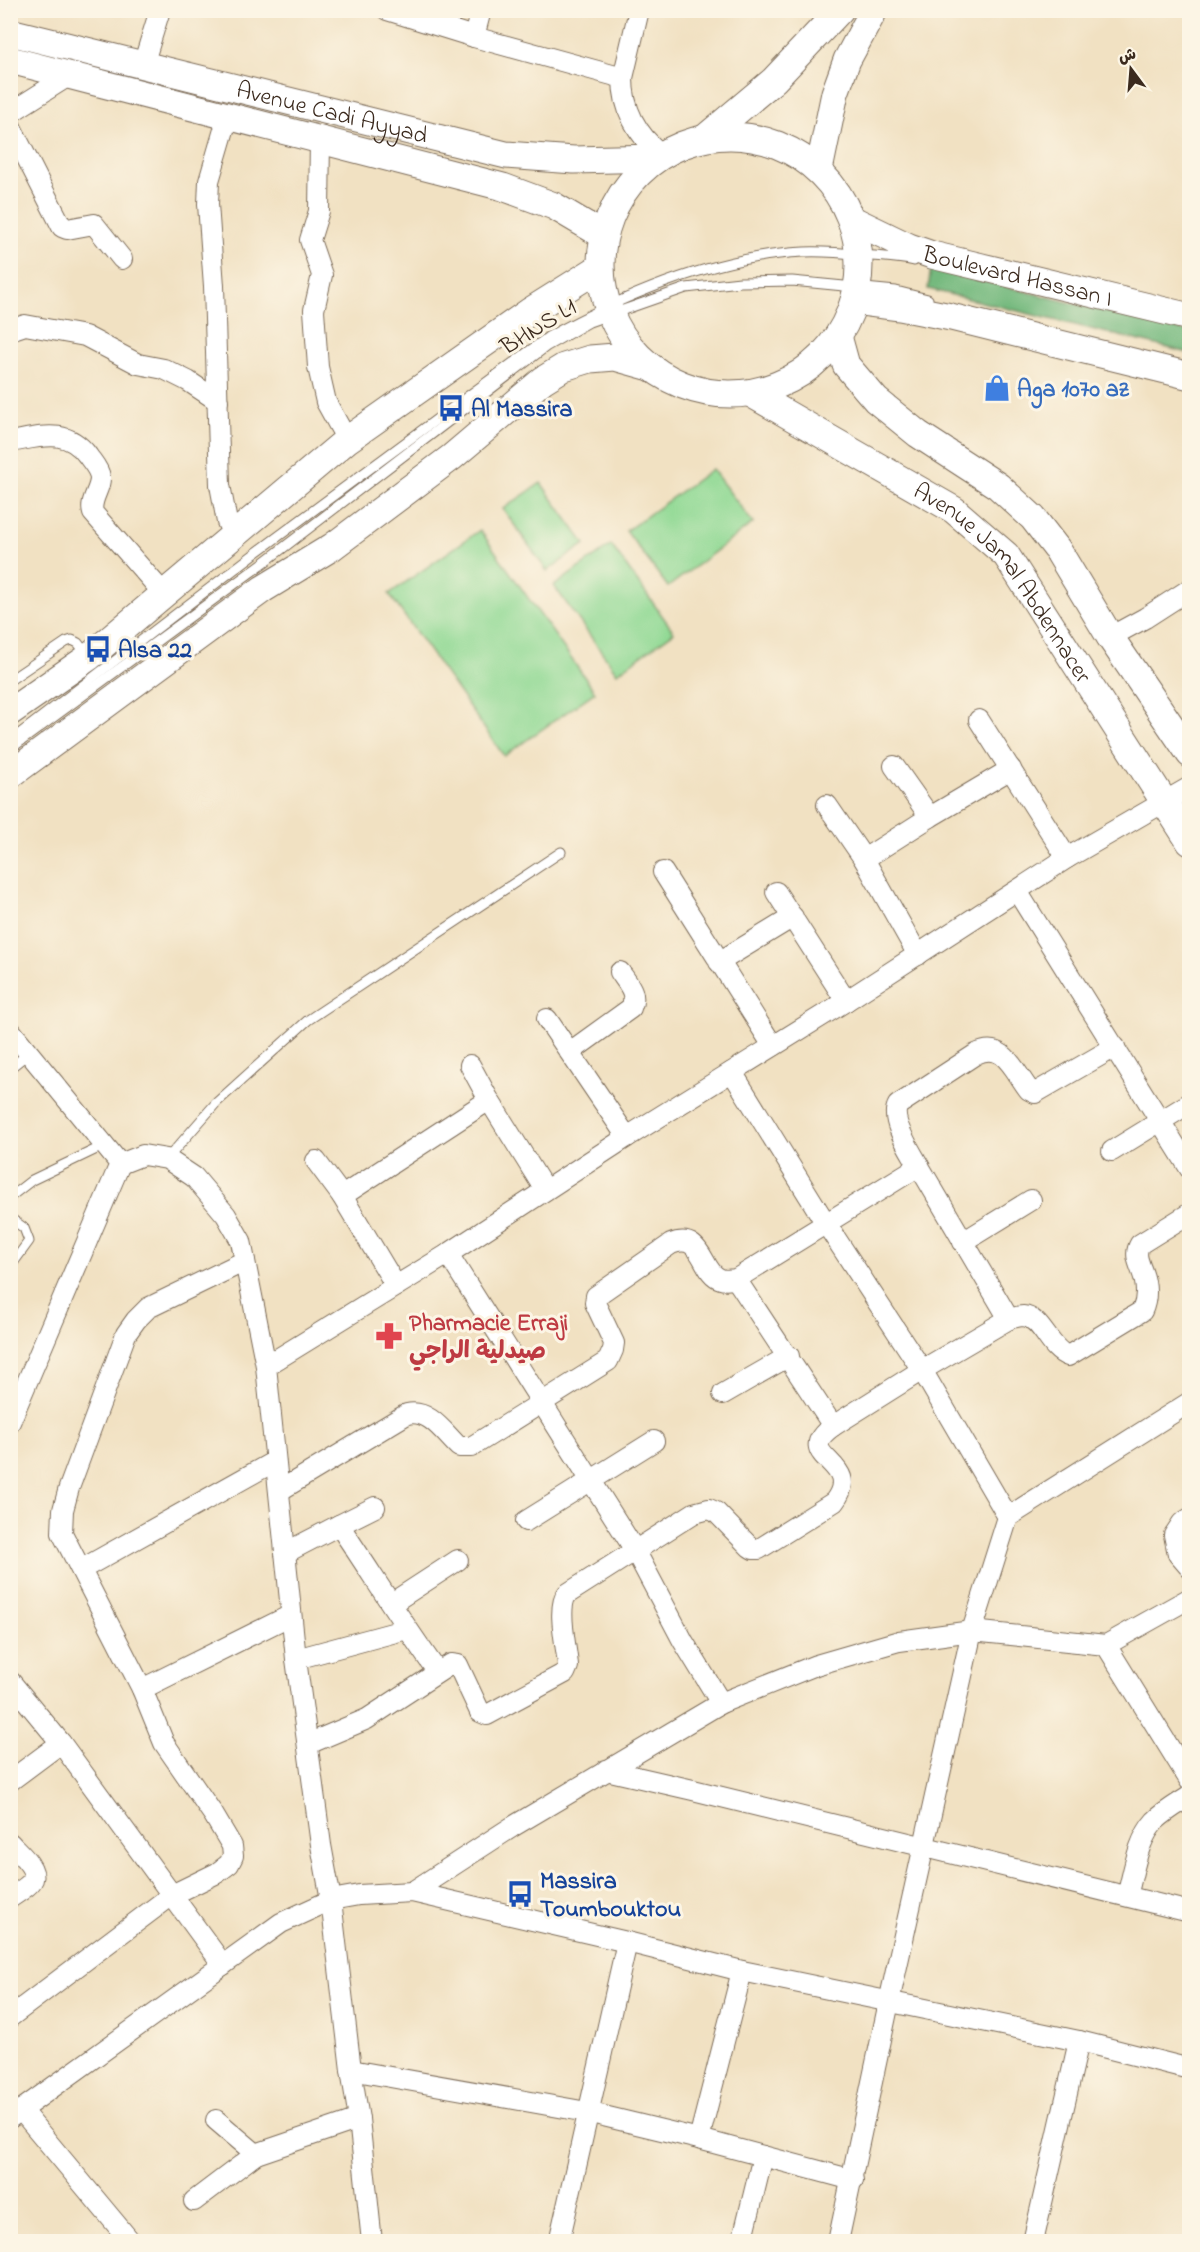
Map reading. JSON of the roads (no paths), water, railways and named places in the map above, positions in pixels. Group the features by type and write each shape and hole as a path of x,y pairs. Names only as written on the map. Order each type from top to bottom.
{"main road":[{"path":"705,138 774,80 840,10"},
{"path":"819,170 835,93 847,60 874,10"},
{"name":"Avenue Cadi Ayyad","path":"10,32 506,155 574,160 659,156"},
{"name":"Avenue Cadi Ayyad","path":"10,60 529,195 579,219 603,235"},
{"path":"10,775 264,590 332,547 452,457 543,380 564,367 590,358 615,357 648,366 680,384 714,393 750,393 784,382 814,363 838,336 856,295 858,255 851,219 838,193 819,170 785,147 746,136 705,138 682,144 659,156 638,173 622,192 610,212 603,235 600,268 609,311 629,347 648,366"},
{"name":"Boulevard Hassan I","path":"851,219 909,247 932,255 1190,317"},
{"path":"10,712 89,657 347,440 529,312 600,268"},
{"path":"856,295 1190,376"},
{"name":"Avenue Jamal Abdennacer","path":"838,336 846,365 876,400 918,434 998,486 1033,518 1057,549 1110,637 1190,754"},
{"name":"Avenue Jamal Abdennacer","path":"750,393 954,510 1006,555 1190,842"}],"street":[{"path":"143,65 160,10"},
{"path":"474,37 481,10"},
{"path":"639,10 623,78 623,92 634,124 659,156"},
{"path":"387,11 623,78"},
{"path":"10,113 70,75"},
{"path":"228,116 209,181 208,204 214,286 220,485 227,522 234,536"},
{"path":"10,125 62,227 67,229 94,224 122,259"},
{"path":"320,139 319,211 310,240 322,275 314,310 318,367 326,402 347,440"},
{"path":"10,330 25,325 85,336 138,364 164,369 188,381 218,401"},
{"path":"10,442 53,435 73,441 81,447 99,474 99,482 91,504 93,513 164,594"},
{"path":"1110,637 1190,589"},
{"path":"979,720 1068,858"},
{"path":"894,765 930,817"},
{"path":"864,859 1011,769"},
{"path":"266,1366 448,1254 627,1137 846,1001 1068,858 1190,787"},
{"path":"827,805 864,859 918,955"},
{"path":"663,872 773,1046"},
{"path":"1017,891 1190,1169"},
{"path":"776,892 846,1001"},
{"path":"719,962 793,917"},
{"path":"570,1052 631,1008 633,993 620,972"},
{"path":"547,1019 627,1137"},
{"path":"10,1030 120,1164"},
{"path":"1008,1319 919,1166 897,1123 896,1109 898,1105 976,1054 989,1049 1000,1052 1029,1090 1035,1093 1115,1047"},
{"path":"470,1065 545,1190"},
{"path":"732,1072 825,1222 922,1370 1008,1517"},
{"path":"342,1196 489,1100"},
{"path":"1112,1151 1190,1103"},
{"path":"11,1417 120,1164 143,1155 167,1160 194,1177 226,1215 241,1241 266,1366 296,1659 321,1845 331,1900 372,2241"},
{"path":"316,1161 342,1196 396,1286"},
{"path":"279,1491 406,1414 429,1417 459,1447 471,1447 608,1361 614,1343 595,1303 597,1293 671,1244 680,1240 690,1244 716,1277 722,1280 736,1279 919,1166"},
{"path":"963,1242 1031,1200"},
{"path":"308,1744 367,1719 437,1671 451,1664 458,1665 480,1712 487,1715 565,1673 568,1666 562,1611 567,1594 694,1513 709,1509 716,1512 753,1549 759,1549 834,1502 839,1496 843,1483 841,1474 822,1454 818,1446 818,1440 824,1432 1008,1319 1023,1316 1032,1320 1058,1351 1068,1356 1074,1353 1142,1311 1146,1300 1145,1280 1138,1260 1138,1248 1140,1244 1190,1213"},
{"path":"448,1254 636,1552 683,1641 721,1703"},
{"path":"10,2017 172,1895 217,1873 229,1864 233,1856 232,1846 213,1814 164,1743 142,1689 62,1533 63,1510 126,1334 148,1308 245,1261"},
{"path":"736,1279 789,1356 833,1426"},
{"path":"723,1394 789,1356"},
{"path":"838,2241 972,1631 1008,1517 1190,1402"},
{"path":"526,1521 654,1441"},
{"path":"82,1569 275,1461"},
{"path":"285,1553 375,1507"},
{"path":"1190,1518 1182,1523 1174,1535 1178,1554 1190,1568"},
{"path":"339,1525 437,1671"},
{"path":"392,1603 458,1560"},
{"path":"412,1892 512,1827 721,1703 816,1665 899,1641 972,1631 1106,1645 1190,1598"},
{"path":"142,1689 291,1615"},
{"path":"296,1659 407,1629"},
{"path":"1106,1645 1190,1781"},
{"path":"10,1681 61,1743 223,1965"},
{"path":"10,1781 61,1743"},
{"path":"606,1770 1190,1912"},
{"path":"1127,1896 1140,1845 1146,1833 1166,1812 1190,1796"},
{"path":"10,1843 28,1864 33,1876 32,1881 10,1898"},
{"path":"131,2241 16,2114 282,1923 331,1900 358,1895 412,1892 742,1971 1079,2041 1190,2068"},
{"path":"559,2241 627,1942"},
{"path":"699,2139 742,1971"},
{"path":"1033,2241 1079,2041"},
{"path":"351,2070 587,2112 853,2180"},
{"path":"194,2201 256,2154 359,2119"},
{"path":"216,2120 256,2154"},
{"path":"742,2241 763,2156"}],"lane":[{"name":"BHNS L1","path":"10,741 253,555 549,337 686,275 765,256 805,252 919,262"},
{"path":"930,265 952,270"},
{"name":"BHNS L1","path":"10,749 274,555 547,346 609,311 686,288 740,282 792,281 856,295 896,291 938,302"},
{"path":"10,680 72,640 78,643 89,657"},
{"path":"167,1160 216,1103 308,1020 561,852"},
{"path":"10,1068 29,1053"},
{"path":"10,1197 32,1180 105,1144"},
{"path":"10,1218 24,1228 29,1241 10,1267"}],"place":[{"name":"Aga 1070 az","path":"997,388"},
{"name":"Al Massira","path":"451,408"},
{"name":"Alsa 22","path":"98,649"},
{"name":"Pharmacie Erraji صيدلية الراجي","path":"389,1336"},
{"name":"Massira Toumbouktou","path":"520,1894"}]}
